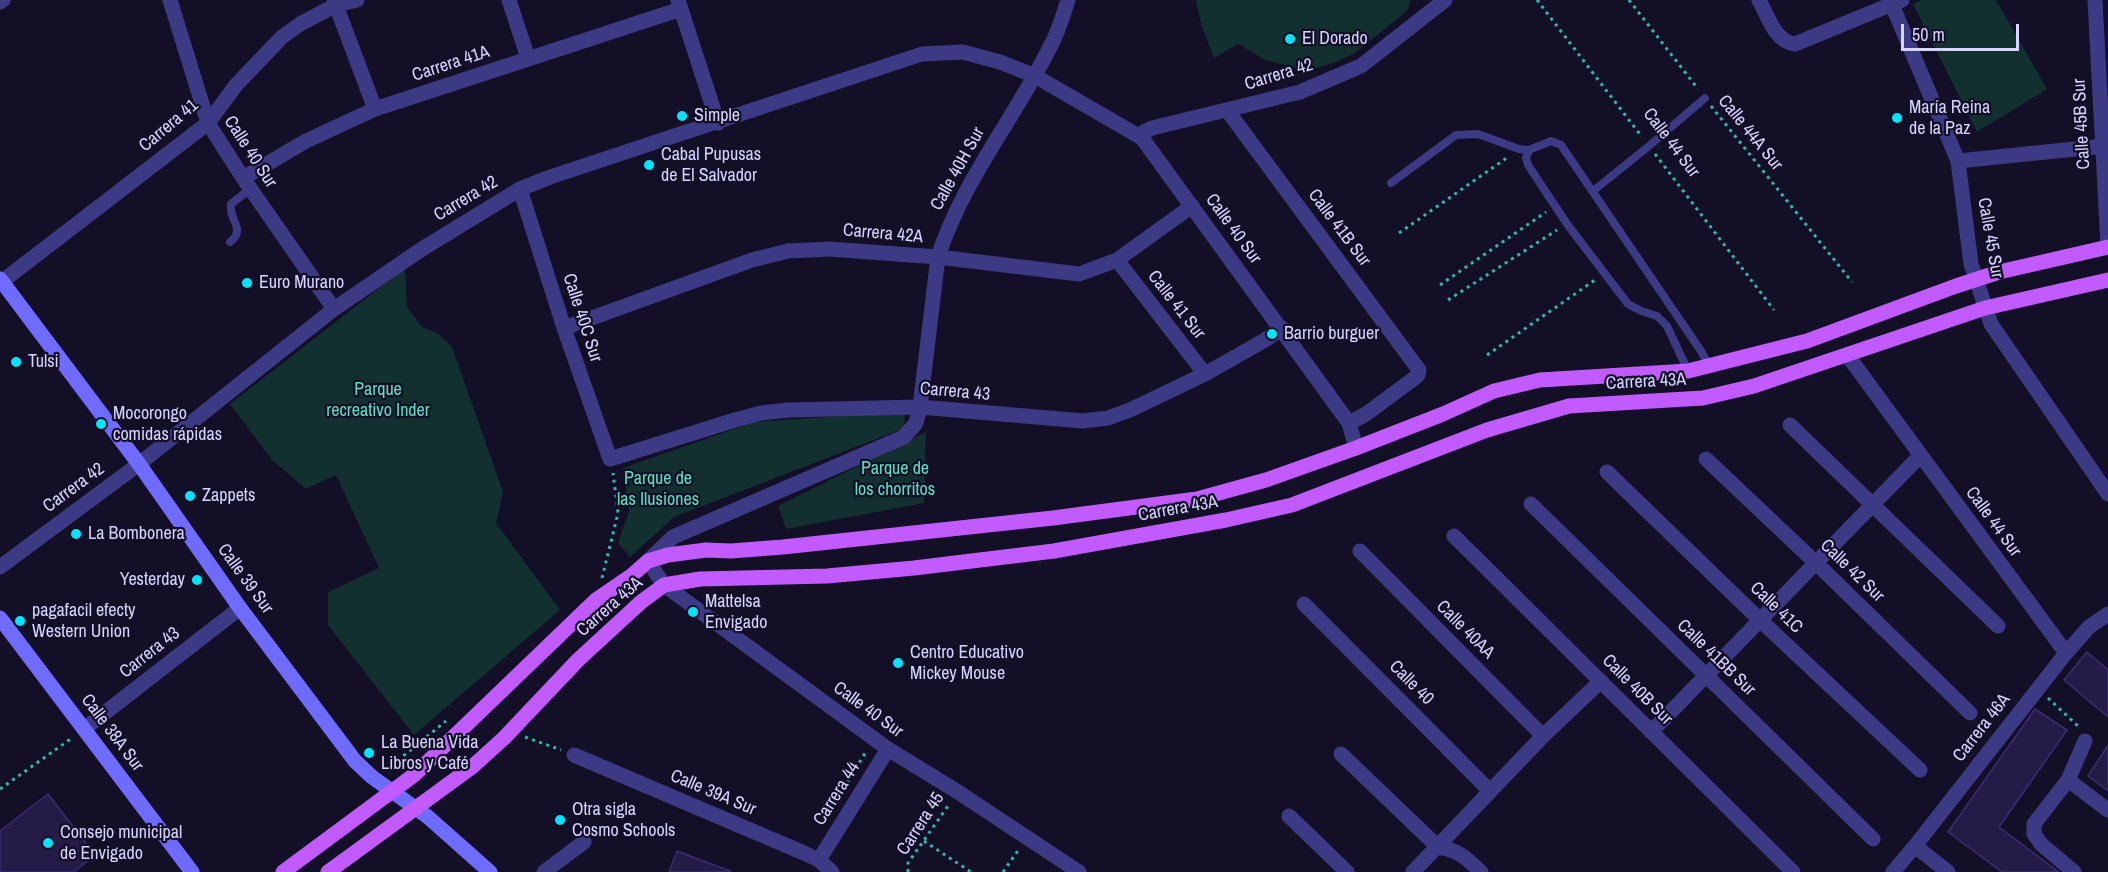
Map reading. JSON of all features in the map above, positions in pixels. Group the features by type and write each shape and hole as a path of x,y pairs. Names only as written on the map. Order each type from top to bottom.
{"main road":[{"name":"Carrera 43A","path":"283,872 414,775 596,600 632,576 648,561 668,555 706,550 806,545 1053,518 1197,499 1266,480 1356,448 1494,391 1540,380 1688,371 1807,341 1976,279 2108,246"},
{"name":"Carrera 43A","path":"333,870 472,767 504,738 578,660 641,602 664,585 700,579 827,576 914,568 1054,551 1226,520 1292,505 1487,430 1569,406 1703,398 1754,386 1848,356 1985,308 2108,280"}],"street":[{"name":"Calle 40 Sur","path":"170,0 208,123 247,184 334,309"},
{"name":"Carrera 41","path":"1,281 208,123 236,85 274,44 300,24 335,3 357,0"},
{"path":"509,0 528,58"},
{"name":"Calle 40H Sur","path":"920,407 938,258 946,234 957,210 1035,76 1055,37 1068,0"},
{"path":"1415,24 1426,0"},
{"name":"Carrera 42","path":"1142,138 1144,132 1152,128 1300,92 1360,66 1445,0"},
{"path":"1759,0 1778,36 1787,43 1795,44 1895,2"},
{"name":"Calle 45B Sur","path":"2095,0 2106,148 2108,246"},
{"name":"Calle 45 Sur","path":"1895,2 1958,161 1971,264 1991,324 2108,494"},
{"path":"335,3 375,109"},
{"path":"680,4 718,123"},
{"name":"Carrera 41A","path":"247,184 306,141 375,109 680,4"},
{"name":"Carrera 42","path":"0,567 139,464 334,309 422,249 520,189 549,177 922,54 963,52 982,56 1035,76"},
{"name":"Calle 40 Sur","path":"1035,76 1142,138 1349,423 1356,448"},
{"name":"Calle 41B Sur","path":"1227,110 1419,370 1418,375 1394,394 1349,423"},
{"path":"1958,161 2106,148"},
{"name":"Calle 40C Sur","path":"520,189 564,328 610,459"},
{"name":"Carrera 42A","path":"564,328 752,260 788,251 829,249 938,258 1079,274 1117,260 1192,206"},
{"name":"Calle 41 Sur","path":"1117,260 1204,374"},
{"name":"Calle 39 Sur","path":"1,281 139,464 240,608 355,761 372,777 417,808 490,872"},
{"name":"Carrera 43","path":"610,459 698,430 761,413 788,410 920,407 1083,421 1108,418 1130,410 1204,374 1282,328"},
{"name":"Calle 44 Sur","path":"1848,356 2066,653"},
{"name":"Carrera 43A","path":"648,561 673,537 904,437 916,423 920,407"},
{"path":"1790,425 1998,626"},
{"path":"1651,732 1920,456"},
{"name":"Calle 42 Sur","path":"1706,459 1970,713"},
{"name":"Calle 41C","path":"1606,472 1920,770"},
{"name":"Calle 41BB Sur","path":"1532,504 1873,839"},
{"name":"Calle 40B Sur","path":"1454,536 1793,872"},
{"name":"Calle 40AA","path":"1360,551 1544,736"},
{"name":"Calle 40 Sur","path":"648,561 664,585 888,749 1079,872"},
{"name":"Calle 40","path":"1304,604 1490,791"},
{"name":"Carrera 43","path":"84,729 240,608"},
{"name":"Carrera 46A","path":"1893,872 2066,653 2089,627 2108,614"},
{"name":"Calle 38A Sur","path":"0,618 192,872"},
{"path":"1413,872 1544,736 1601,681"},
{"path":"2074,872 2041,844 2034,834 2034,824 2068,780 2085,741"},
{"name":"Carrera 44","path":"819,860 888,749"},
{"path":"1341,754 1438,848 1452,849 1465,857 1481,872"},
{"name":"Calle 39A Sur","path":"574,755 819,860 832,872"},
{"path":"2068,780 2108,810"},
{"path":"1289,816 1347,872"},
{"path":"544,872 584,842"},
{"path":"1915,846 1948,872"}],"lane":[{"path":"1593,191 1705,98"},
{"path":"1391,183 1456,135 1478,134 1519,149 1529,150 1551,141 1562,145 1709,366"},
{"path":"1529,150 1526,158 1528,165 1567,224 1628,304 1641,312 1657,316 1666,326 1688,371"},
{"path":"230,242 235,239 238,230 231,214 231,204 247,184"}],"path":[{"name":"Calle 44 Sur","path":"1537,0 1774,310"},
{"name":"Calle 44A Sur","path":"1629,0 1852,282"},
{"path":"1399,233 1519,149"},
{"path":"1440,285 1556,206"},
{"path":"1448,300 1567,224"},
{"path":"1487,356 1604,274"},
{"path":"601,580 618,513 610,459"},
{"path":"2038,688 2079,726 2085,741"},
{"path":"0,789 84,729"},
{"path":"519,734 574,755"},
{"name":"Carrera 45","path":"908,872 908,863 958,792"},
{"path":"1003,872 1026,837"},
{"path":"924,841 971,872"}],"green space":[{"name":"El Dorado","path":"1196,0 1411,0 1407,11 1355,53 1307,71 1265,60 1238,44 1214,58 1201,24"},
{"path":"1921,0 1996,0 2047,89 1977,132 1913,4"},
{"name":"Parque recreativo Inder","path":"405,268 407,307 422,327 437,333 452,347 503,492 496,523 560,610 414,735 328,625 328,592 379,568 336,475 306,489 272,460 230,404"},
{"name":"Parque de las Ilusiones","path":"904,412 905,428 674,517 630,557 618,543 629,511 623,468 754,422"},
{"name":"Parque de los chorritos","path":"926,432 924,503 786,529 778,506"}],"building":[{"path":"2087,652 2108,670 2108,717 2064,680"},
{"path":"2035,709 2067,730 1999,827 2059,872 2002,872 1948,832"},
{"path":"2108,745 2108,791 2088,776"},
{"name":"Consejo municipal de Envigado","path":"48,794 95,855 74,872 0,872 0,831"},
{"path":"677,851 730,871 730,872 669,872"}],"place":[{"name":"El Dorado","path":"1290,39"},
{"name":"Simple","path":"682,116"},
{"name":"María Reina de la Paz","path":"1897,118"},
{"name":"Cabal Pupusas de El Salvador","path":"649,165"},
{"name":"Euro Murano","path":"247,283"},
{"name":"Barrio burguer","path":"1272,334"},
{"name":"Tulsi","path":"16,362"},
{"name":"Mocorongo comidas rápidas","path":"101,424"},
{"name":"Zappets","path":"190,496"},
{"name":"La Bombonera","path":"76,534"},
{"name":"Yesterday","path":"197,580"},
{"name":"Mattelsa Envigado","path":"693,612"},
{"name":"pagafacil efecty Western Union","path":"20,621"},
{"name":"Centro Educativo Mickey Mouse","path":"898,663"},
{"name":"La Buena Vida Libros y Café","path":"369,753"},
{"name":"Otra sigla Cosmo Schools","path":"560,820"},
{"name":"Consejo municipal de Envigado","path":"48,843"}]}
